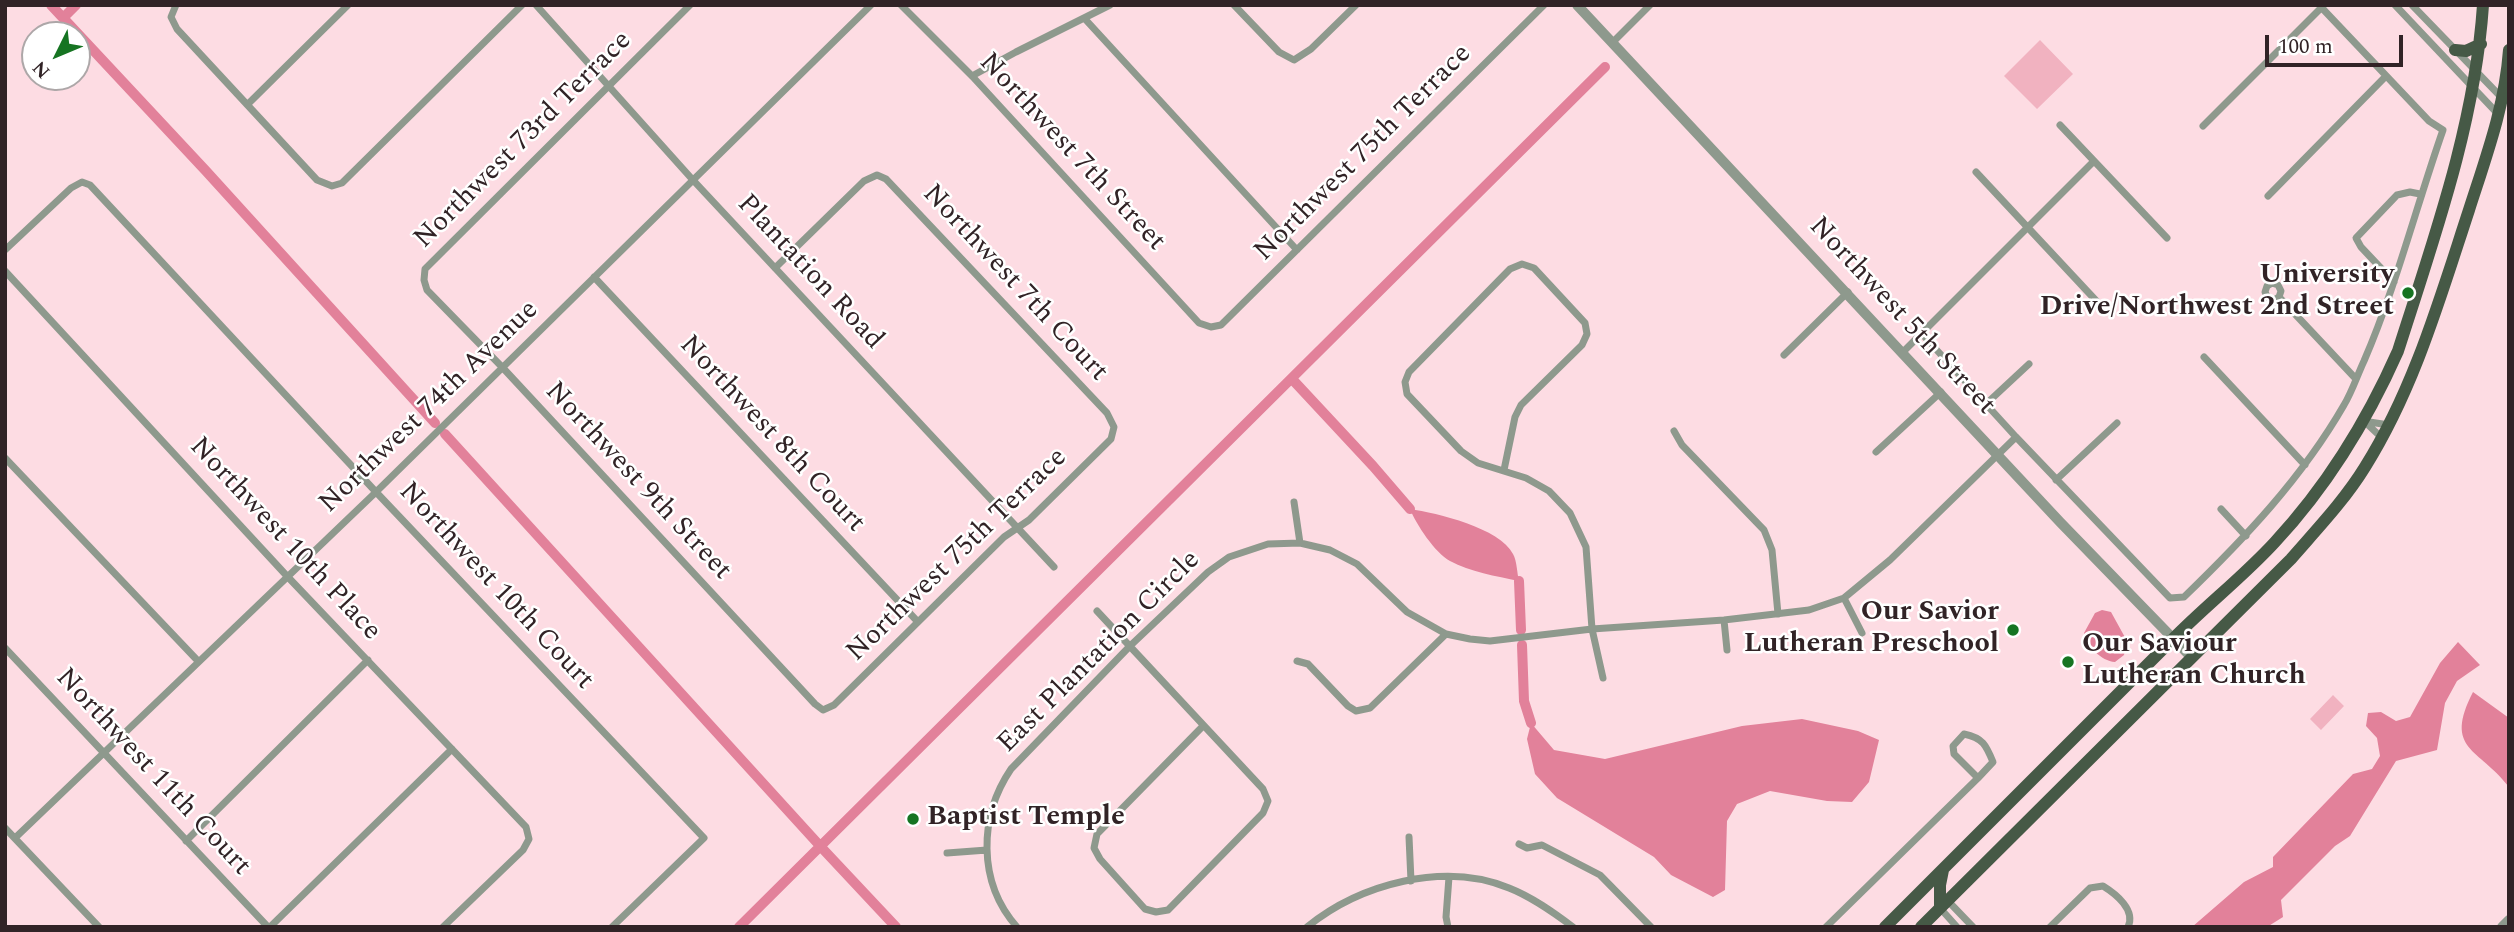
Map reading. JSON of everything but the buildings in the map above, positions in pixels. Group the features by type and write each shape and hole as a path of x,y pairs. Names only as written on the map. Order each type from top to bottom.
{"main road":[{"path":"1885,927 2173,639 2274,543 2329,477 2382,388 2398,351 2468,116 2481,44 2483,5"},
{"path":"2455,50 2466,51 2481,44"},
{"path":"1921,927 2298,551 2365,468 2389,425 2445,286 2499,115 2509,50"},
{"path":"1943,870 1940,885 1944,904"}],"street":[{"path":"176,5 171,17 177,29 317,180 332,186 342,183 522,5"},
{"path":"248,104 348,5"},
{"name":"Plantation Road","path":"536,5 692,179 1054,567"},
{"name":"Northwest 73rd Terrace","path":"424,280 425,269 690,5"},
{"name":"Northwest 74th Avenue","path":"15,838 286,575 376,492 871,5"},
{"name":"Northwest 7th Street","path":"901,5 972,76 1199,323 1211,327"},
{"path":"972,76 1110,5"},
{"path":"1234,5 1279,52 1294,60 1311,49 1356,5"},
{"name":"Northwest 75th Terrace","path":"1211,327 1221,324 1544,5"},
{"name":"Northwest 5th Street","path":"1577,5 2192,659"},
{"path":"1612,43 1650,5"},
{"path":"2395,5 2499,115"},
{"path":"2412,5 2502,98"},
{"path":"1923,335 2056,480 2171,598 2184,597 2246,536 2305,465 2345,404 2385,314 2420,194 2443,130 2429,121 2322,6 2203,126"},
{"path":"1085,19 1297,250"},
{"path":"2268,196 2386,76"},
{"path":"2060,125 2167,238"},
{"path":"1903,352 1923,335 2028,225 2094,161"},
{"path":"1976,172 2102,307"},
{"name":"Northwest 7th Court","path":"775,268 864,181 877,176 886,179 1107,413 1114,427"},
{"name":"Northwest 10th Court","path":"5,250 71,188 82,182 90,185 704,838 612,927"},
{"path":"2394,282 2356,238 2398,195 2410,192 2420,194"},
{"path":"1504,471 1515,417 1521,405 1582,345 1587,334 1585,323 1534,268 1522,264 1510,269 1409,372 1405,383 1407,394 1461,452 1478,463 1526,478 1549,491 1570,513 1586,547 1592,629 1603,678"},
{"name":"Northwest 10th Place","path":"5,271 286,575 526,827 529,839 523,850 443,927"},
{"name":"Northwest 8th Court","path":"593,277 918,622"},
{"name":"Northwest 9th Street","path":"424,280 427,290 823,710"},
{"path":"1784,355 1848,292"},
{"path":"2279,297 2356,379"},
{"path":"2204,357 2305,465"},
{"path":"1986,404 2029,364"},
{"path":"1876,453 1941,392"},
{"path":"2363,421 2389,425"},
{"path":"2363,421 2382,438"},
{"path":"2056,480 2117,423"},
{"name":"Northwest 75th Terrace","path":"823,710 834,705 1004,537 1029,520 1111,439 1114,427"},
{"path":"1674,431 1682,445 1764,530 1772,550 1778,614"},
{"name":"East Plantation Circle","path":"1017,927 998,897 987,850 991,808 997,789 1011,769 1130,646 1208,572 1230,557 1268,544 1300,543 1330,550 1357,564 1407,612 1446,634 1490,641 1809,610 1844,598 1890,560 2016,437"},
{"path":"5,458 198,661"},
{"path":"1294,502 1300,543"},
{"path":"2221,509 2246,536"},
{"path":"1844,598 1862,633"},
{"path":"1097,611 1263,789 1268,801 1264,813 1168,910 1156,912 1146,909 1100,859 1094,848 1097,834 1203,726"},
{"path":"1724,620 1727,650"},
{"path":"1297,661 1308,664 1356,711 1370,708 1446,634"},
{"name":"Northwest 11th Court","path":"5,648 269,927"},
{"path":"187,841 368,660"},
{"path":"1826,927 1978,778 1993,762 1987,747 1977,737 1964,734 1953,746 1954,754 1978,778"},
{"path":"269,927 452,749"},
{"path":"5,828 99,927"},
{"path":"1409,837 1411,881"},
{"path":"1519,844 1527,848 1542,845 1600,875 1651,927"},
{"path":"947,853 987,850"},
{"path":"1448,927 1446,917 1449,877"},
{"path":"1307,927 1320,916 1373,890 1411,881 1449,877 1478,880 1509,888 1573,927"},
{"path":"2050,927 2090,888 2103,886 2129,910 2131,921 2128,927"},
{"path":"1944,904 1957,927"},
{"path":"1944,904 1973,927"},
{"path":"2502,927 2509,920"}],"shaded area":[{"path":"2040,40 2073,74 2037,109 2004,76"},
{"path":"1410,509 1467,523 1495,537 1513,554 1519,581 1475,571 1450,561 1438,552 1427,538"},
{"path":"2102,610 2111,612 2127,641 2124,655 2115,662 2095,652 2084,633 2095,613"},
{"path":"2458,642 2480,665 2457,681 2445,703 2437,750 2396,761 2350,836 2335,846 2281,900 2283,917 2267,927 2192,927 2244,882 2273,867 2273,857 2353,774 2372,769 2380,756 2377,738 2366,726 2368,713 2381,712 2396,721 2410,717 2440,663"},
{"path":"2473,692 2509,718 2509,787 2468,747 2463,737 2465,711"},
{"path":"2333,695 2344,706 2321,730 2310,719"},
{"path":"1802,719 1858,731 1879,740 1869,782 1852,802 1827,801 1770,791 1737,804 1727,821 1725,890 1713,897 1671,875 1654,857 1557,798 1535,774 1527,739 1531,723 1554,750 1605,759 1742,726"}],"waterway":[{"path":"51,5 435,423"},
{"path":"63,18 76,5"},
{"path":"739,927 1605,67"},
{"path":"1292,379 1410,509"},
{"path":"445,434 896,927"},
{"path":"1519,581 1521,630"},
{"path":"1522,645 1524,701 1531,723"}],"place":[{"name":"University Drive/Northwest 2nd Street","path":"2408,293"},
{"name":"Our Savior Lutheran Preschool","path":"2013,630"},
{"name":"Our Saviour Lutheran Church","path":"2068,662"},
{"name":"Baptist Temple","path":"913,819"}]}
